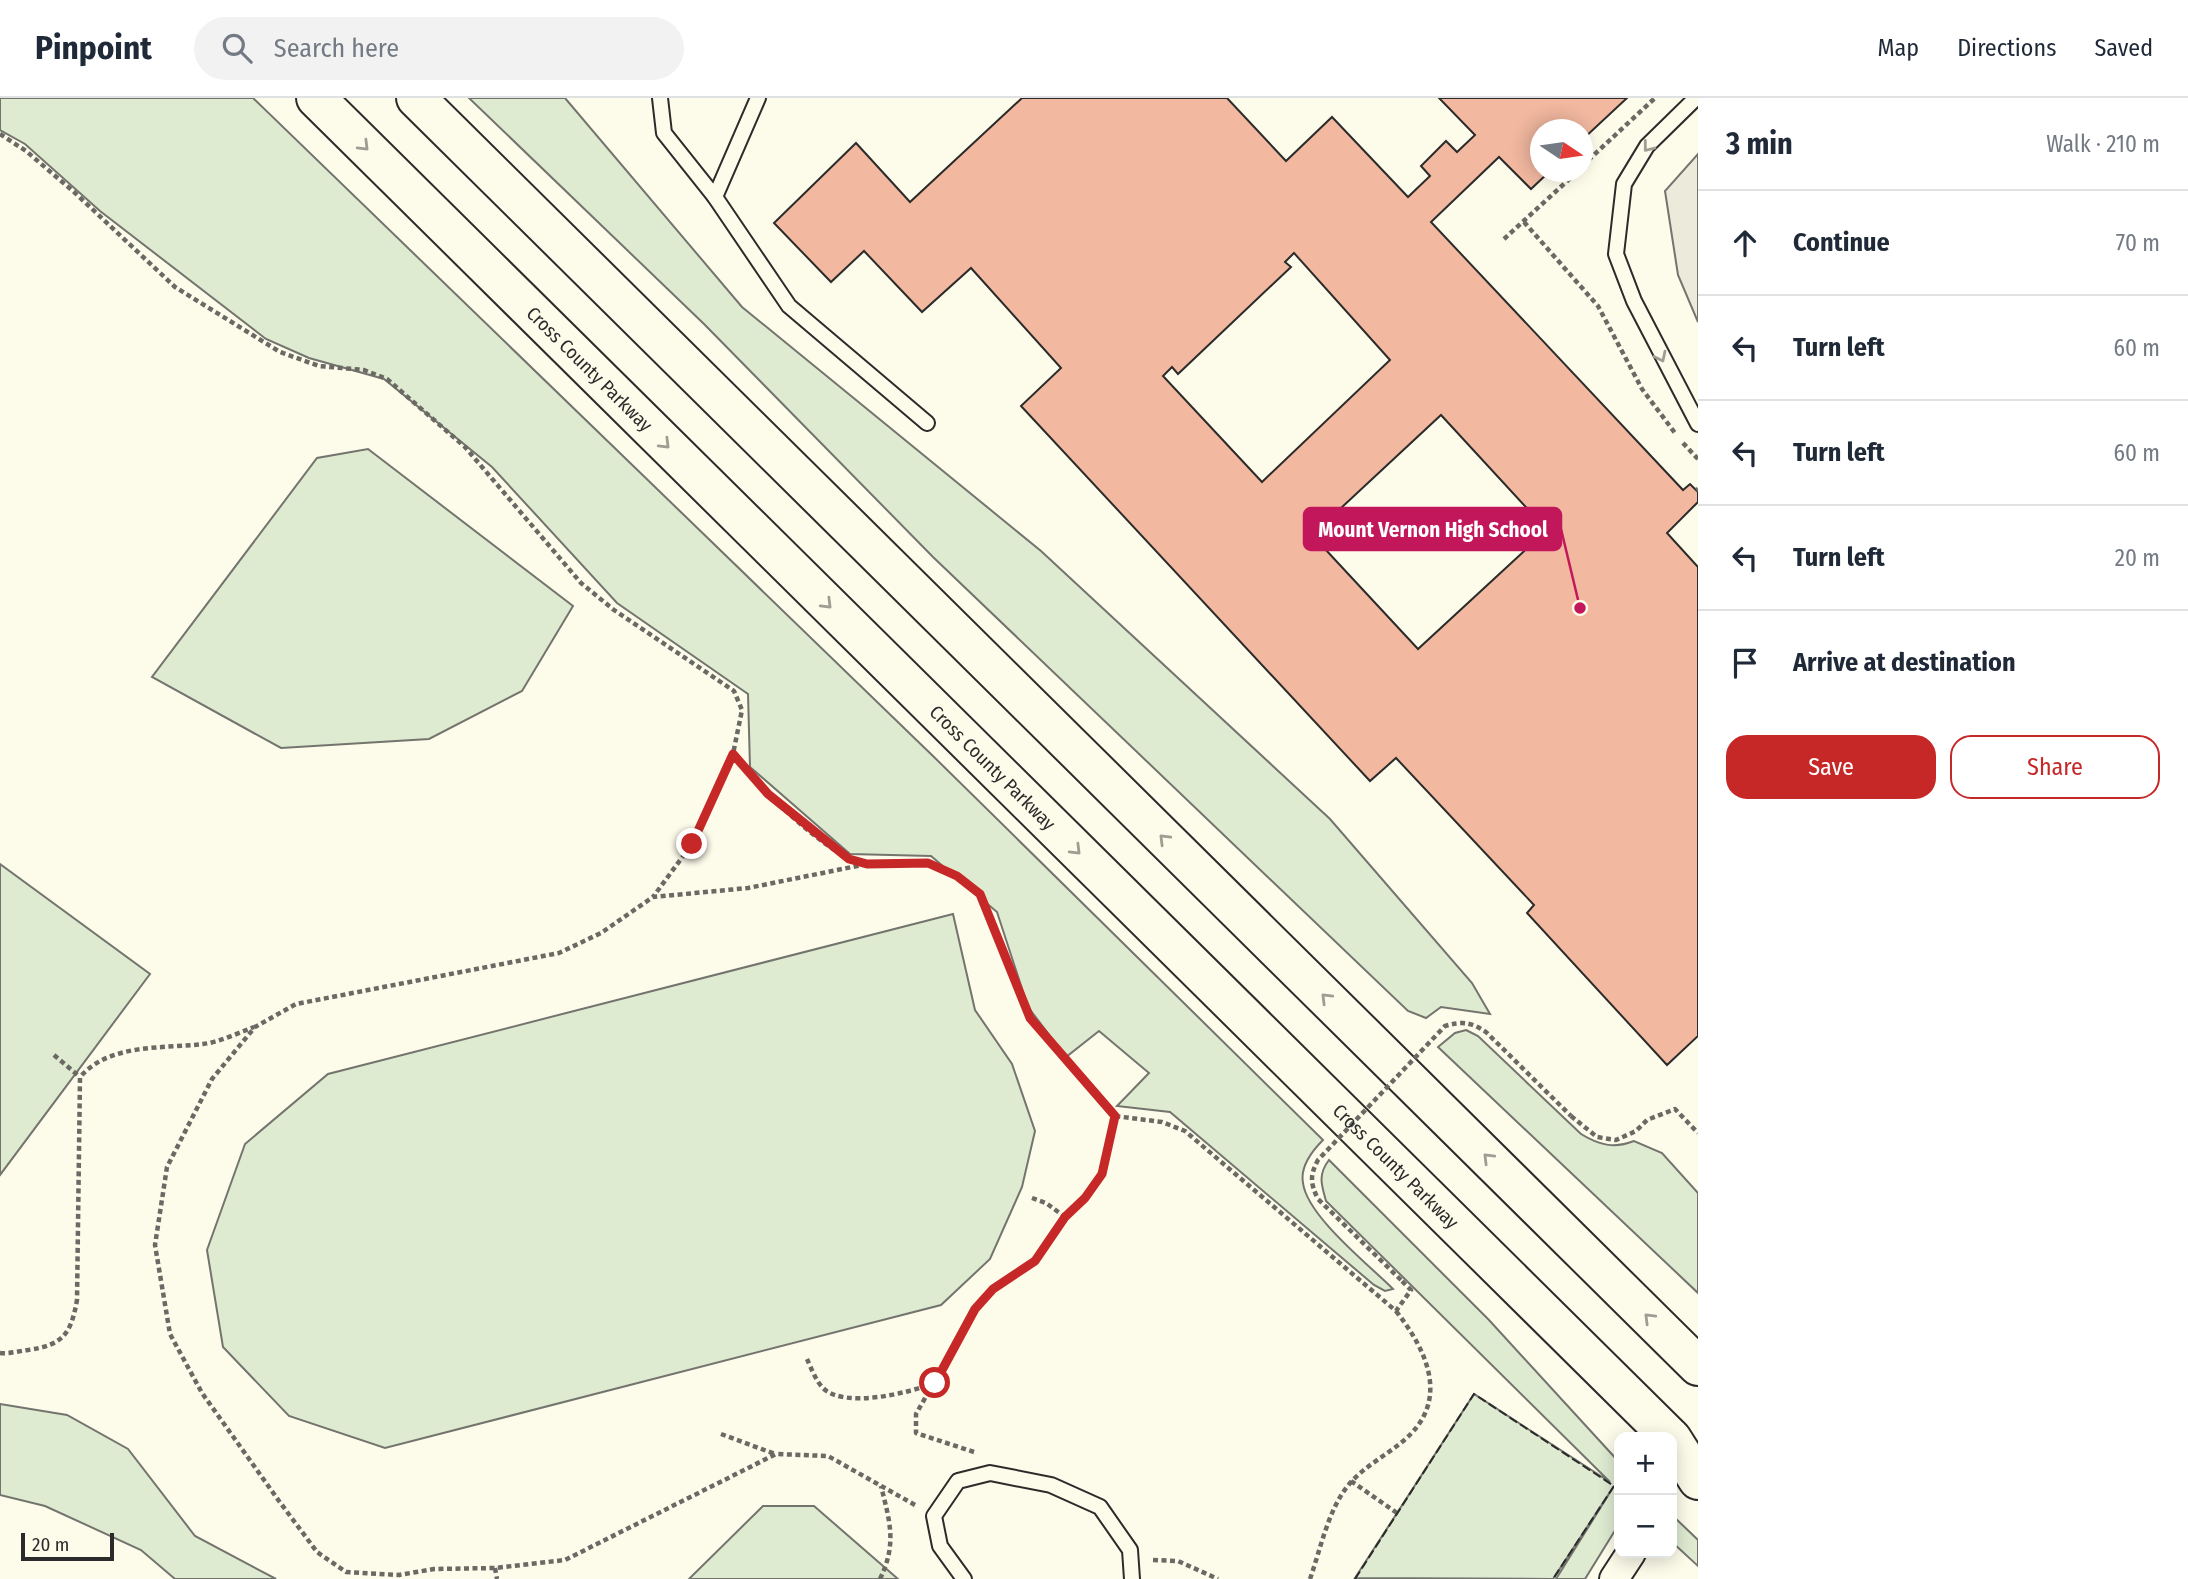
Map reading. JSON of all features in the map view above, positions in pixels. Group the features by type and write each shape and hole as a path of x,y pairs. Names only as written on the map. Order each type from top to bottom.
{"highway":[{"name":"Cross County Parkway","path":"316,98 1665,1432"},
{"path":"416,98 1698,1366"},
{"name":"Cross County Parkway","path":"1677,1444 1698,1464"},
{"path":"1677,1447 1698,1480"}],"street":[{"path":"1614,1579 1628,1558"}],"lane":[{"path":"660,98 664,133 715,197 789,306 927,423"},
{"path":"715,197 758,98"},
{"path":"1696,98 1647,146 1623,184 1616,254 1634,301 1698,424"},
{"path":"964,1579 940,1546 934,1516 958,1481 990,1473 1051,1485 1100,1507 1130,1550 1132,1579"}],"path":[{"path":"1593,156 1654,98"},
{"path":"0,134 26,151 73,191 175,286 280,352 319,366 364,370 387,379 466,447 581,583 614,610 734,691 742,710 733,754 692,844 653,897 601,933 559,953 296,1004 255,1027 206,1044 127,1051 89,1066 79,1077 77,1300 73,1324 60,1341 40,1348 0,1353"},
{"path":"1504,239 1566,182"},
{"path":"1524,222 1598,306 1642,389 1698,459"},
{"path":"733,754 768,794 822,840 849,859 867,864"},
{"path":"653,897 748,888 867,864 928,863 957,876 980,894 1030,1018 1115,1116 1162,1122 1185,1131 1396,1311 1414,1334 1429,1365 1432,1393 1423,1418 1406,1439 1351,1481 1337,1505 1310,1579"},
{"path":"1396,1311 1411,1290 1318,1199 1311,1186 1311,1173 1318,1160 1445,1026 1459,1021 1473,1023 1486,1032 1571,1116 1597,1137 1616,1140 1636,1130 1647,1120 1675,1109 1698,1133"},
{"path":"255,1027 212,1079 167,1167 155,1245 170,1334 202,1393 317,1552 345,1573 399,1575 434,1569 495,1568 565,1560 776,1454"},
{"path":"54,1055 79,1077"},
{"path":"979,1454 945,1445 916,1433 916,1413 975,1309 993,1289 1035,1261 1065,1217 1085,1198 1102,1174 1115,1116"},
{"path":"1032,1198 1046,1203 1065,1217"},
{"path":"807,1359 822,1387 839,1399 910,1392 935,1383"},
{"path":"721,1434 776,1454 828,1456 934,1516"},
{"path":"1351,1481 1397,1513"},
{"path":"880,1485 890,1521 891,1556 880,1579"},
{"path":"1150,1560 1178,1561 1218,1579"},
{"path":"495,1568 497,1579"}],"green space":[{"path":"0,98 253,98 934,757 1323,1140 1311,1154 1303,1171 1307,1196 1327,1225 1393,1289 1385,1291 1374,1285 1170,1112 1117,1106 1149,1073 1099,1031 1066,1057 1028,1007 997,912 931,856 850,854 750,767 748,694 617,603 492,467 384,379 309,358 266,339 100,211 25,144 0,130"},
{"path":"469,98 565,98 742,307 1041,551 1330,819 1472,983 1490,1014 1441,1007 1426,1018 1408,1011 933,557 704,324"},
{"path":"368,449 573,606 522,691 429,739 281,748 152,677 317,458"},
{"path":"0,864 150,974 0,1175"},
{"path":"953,914 975,1010 1012,1064 1035,1131 1022,1187 990,1259 941,1305 385,1448 289,1416 223,1347 207,1250 245,1144 328,1074"},
{"path":"1466,1030 1478,1036 1581,1134 1607,1145 1634,1141 1662,1153 1698,1193 1698,1293 1438,1047 1455,1033"},
{"path":"1329,1160 1489,1320 1614,1457 1614,1486 1553,1579 1355,1578 1474,1394 1610,1482 1326,1201 1323,1170"},
{"path":"0,1404 67,1415 128,1449 195,1536 276,1579 175,1579 141,1550 45,1506 0,1495"},
{"path":"1614,1486 1614,1532 1585,1579 1556,1579"},
{"path":"763,1506 814,1506 898,1579 689,1579"},
{"path":"1677,1520 1698,1540 1698,1566 1677,1547"}],"shaded area":[{"path":"1698,154 1698,322 1678,275 1665,191"}],"building":[{"path":"1022,98 1227,98 1286,161 1332,117 1408,197 1430,176 1421,166 1446,141 1457,152 1475,135 1439,98 1627,98 1593,130 1593,119 1530,119 1530,182 1538,182 1531,189 1499,157 1431,222 1683,490 1690,484 1698,492 1698,502 1667,533 1698,567 1698,1036 1667,1065 1527,913 1534,905 1396,758 1370,781 1021,406 1061,368 971,268 922,312 864,251 831,282 774,223 856,143 910,202","holes":["1294,253 1390,360 1262,482 1163,376 1172,367 1178,374 1291,267 1285,262","1441,415 1547,530 1418,649 1312,535"]}],"fence":[{"path":"1355,1579 1474,1394 1614,1486 1553,1579"}],"place":[{"name":"Mount Vernon High School","path":"1580,608"}],"route":[{"path":"692,844 715,799 733,754 768,794 849,859 867,864 928,863 957,876 980,894 1030,1018 1115,1116 1102,1174 1085,1198 1065,1217 1035,1261 993,1289 975,1309 935,1383"}]}
